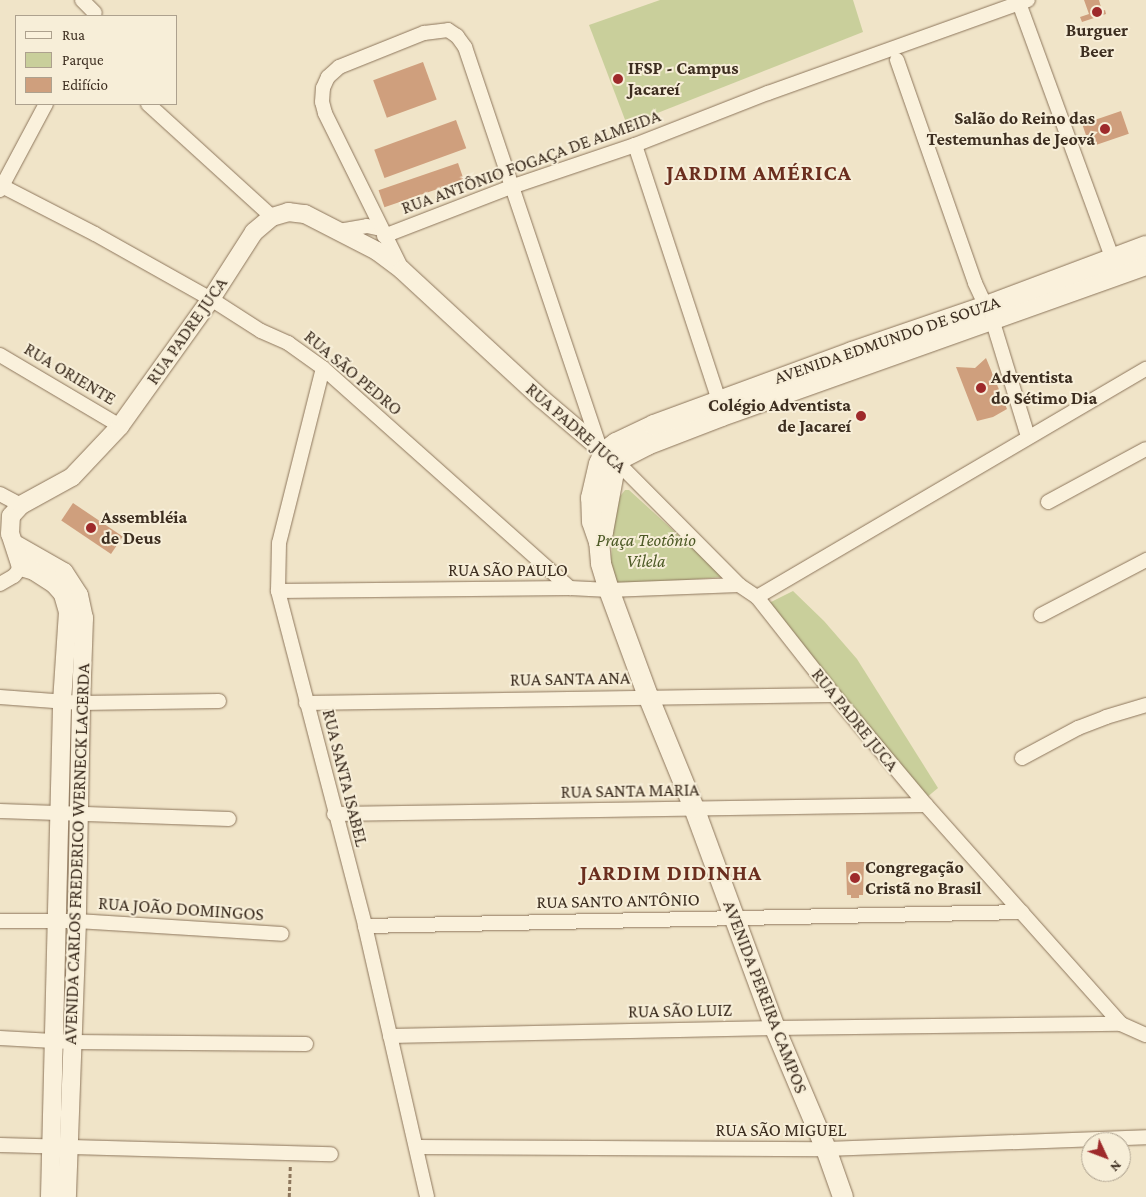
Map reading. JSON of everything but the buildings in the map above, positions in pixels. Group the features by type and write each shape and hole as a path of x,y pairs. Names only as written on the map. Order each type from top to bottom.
{"main road":[{"name":"AVENIDA EDMUNDO DE SOUZA","path":"606,453 646,445 989,313 1115,267 1146,246"},
{"name":"AVENIDA EDMUNDO DE SOUZA","path":"1115,267 1146,265"},
{"name":"AVENIDA EDMUNDO DE SOUZA","path":"606,453 616,443 654,425 720,400 989,313"},
{"name":"AVENIDA PEREIRA CAMPOS","path":"606,453 595,476 592,498 592,522 599,542 601,563 609,590 648,696 694,808 775,1028 826,1149 842,1197"}],"street":[{"path":"82,0 97,10"},
{"path":"1024,1 1115,267"},
{"name":"RUA ANTÔNIO FOGAÇA DE ALMEIDA","path":"383,233 635,145 768,93 1024,1"},
{"path":"402,270 325,113 322,102 323,88 328,77 339,67 424,33 448,30 457,36 465,47 511,187 606,453"},
{"path":"897,60 975,283 989,313 1028,437"},
{"path":"1,187 45,105"},
{"path":"149,105 272,217"},
{"path":"635,145 720,400"},
{"name":"RUA SÃO PEDRO","path":"1,187 95,234 211,299 261,331 288,343 322,368 570,588"},
{"name":"RUA PADRE JUCA","path":"10,512 72,477 120,426 211,299 254,232 272,217 288,212 305,214 377,251 402,270 542,399 606,453 739,585 757,597 834,695 926,805 1121,1024 1146,1035"},
{"path":"339,231 367,226 383,233"},
{"name":"RUA ORIENTE","path":"0,355 120,426"},
{"name":"RUA SANTA ISABEL","path":"322,368 279,543 278,591 334,814 365,926 427,1197"},
{"path":"757,597 1146,369"},
{"path":"1048,502 1146,449"},
{"path":"0,494 10,512 10,534 15,544 20,567 14,576 0,584"},
{"name":"AVENIDA CARLOS FREDERICO WERNECK LACERDA","path":"15,544 64,572 79,595 84,618 77,921 63,1042"},
{"path":"1041,615 1146,560"},
{"name":"AVENIDA CARLOS FREDERICO WERNECK LACERDA","path":"20,567 46,577 63,594 68,612 62,702 56,921 63,1042 61,1147 67,1197"},
{"name":"RUA SÃO PAULO","path":"278,591 570,588 609,590 739,585"},
{"name":"RUA SANTA ANA","path":"306,703 648,696 834,695"},
{"path":"0,697 81,703 219,701"},
{"path":"1022,758 1078,728 1146,705"},
{"name":"RUA SANTA MARIA","path":"334,814 926,805"},
{"path":"0,811 229,819"},
{"name":"RUA SANTO ANTÔNIO","path":"365,926 1022,912"},
{"name":"RUA JOÃO DOMINGOS","path":"0,921 77,921 282,934"},
{"name":"RUA SÃO LUIZ","path":"390,1036 775,1028 1121,1024"},
{"path":"0,1038 63,1042 306,1044"},
{"name":"RUA SÃO MIGUEL","path":"417,1147 826,1149 1146,1137"},
{"path":"0,1145 331,1154"},
{"name":"AVENIDA CARLOS FREDERICO WERNECK LACERDA","path":"50,1197 61,1147"}],"path":[{"path":"289,1197 290,1154"}],"green space":[{"path":"660,0 853,0 863,32 627,125 589,25"},
{"name":"Praça Teotônio Vilela","path":"625,490 629,490 720,573 721,577 619,586 610,575 613,527 618,499"},
{"path":"793,591 824,621 857,659 938,788 926,798 841,697 769,603"}],"place":[{"name":"Burguer Beer","path":"1097,12"},
{"name":"IFSP - Campus Jacareí","path":"618,79"},
{"name":"Salão do Reino das Testemunhas de Jeová","path":"1105,129"},
{"name":"Adventista do Sétimo Dia","path":"981,388"},
{"name":"Colégio Adventista de Jacareí","path":"861,416"},
{"name":"Assembléia de Deus","path":"91,528"},
{"name":"Congregação Cristã no Brasil","path":"855,878"}],"district":[{"name":"JARDIM AMÉRICA","path":"759,173"},
{"name":"JARDIM DIDINHA","path":"671,873"}]}
